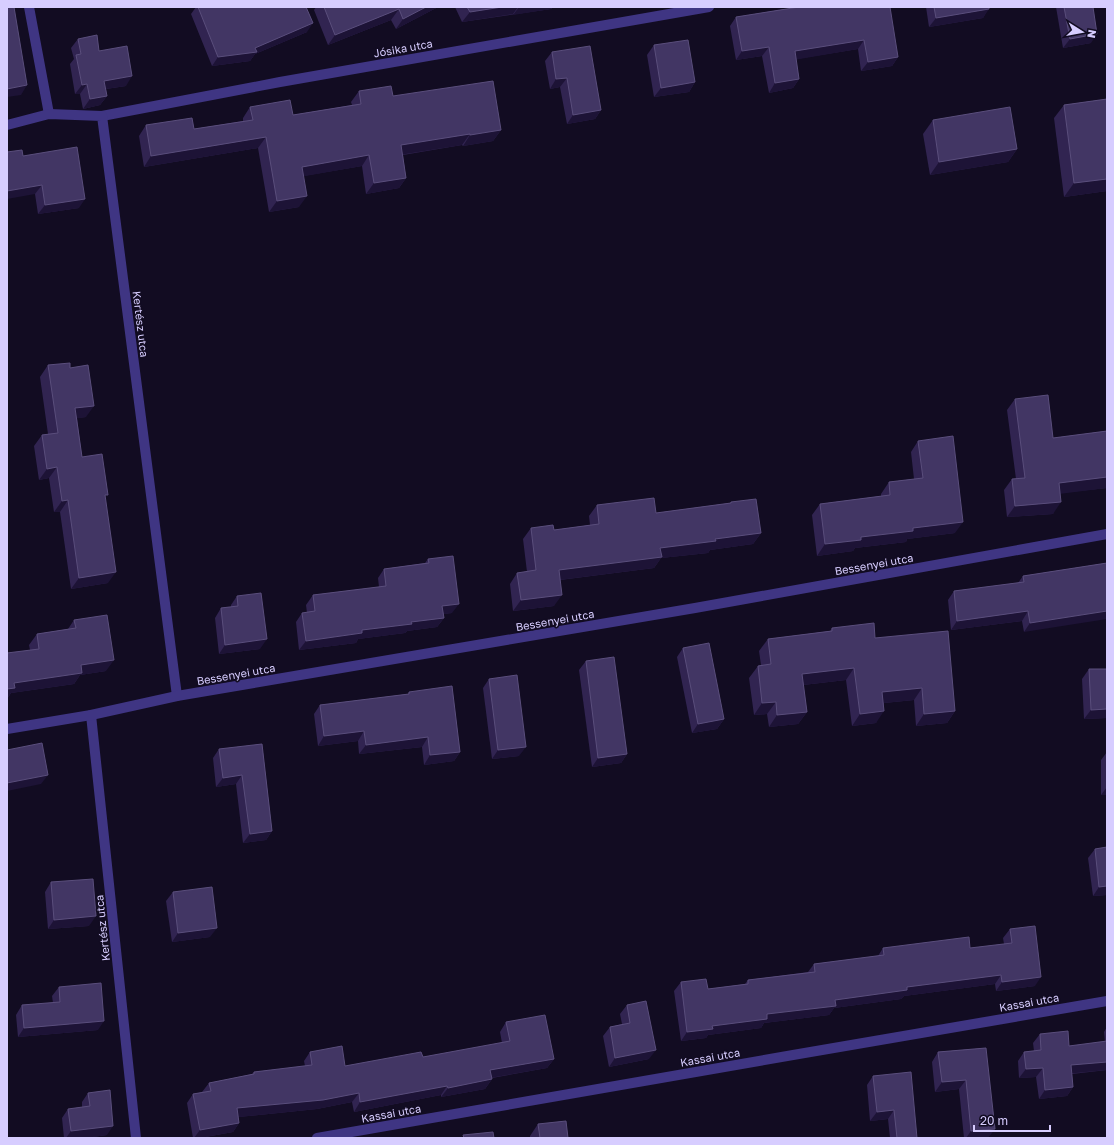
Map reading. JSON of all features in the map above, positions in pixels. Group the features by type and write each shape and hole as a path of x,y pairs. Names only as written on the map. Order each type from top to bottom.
{"street":[{"path":"29,7 49,114"},
{"name":"Jósika utca","path":"102,116 288,80 709,7"},
{"path":"7,125 49,114 102,116"},
{"name":"Kertész utca","path":"102,116 177,696"},
{"name":"Bessenyei utca","path":"7,729 92,715 177,696 695,608 1107,534"},
{"name":"Kertész utca","path":"92,715 136,1138"},
{"name":"Kassai utca","path":"317,1138 1107,1001"}],"building":[{"path":"7,7 14,7 27,85 7,89"},
{"path":"198,7 306,7 313,23 255,48 257,52 218,57"},
{"path":"324,7 426,7 403,19 399,9 335,35"},
{"path":"467,7 502,7 470,12"},
{"path":"799,7 890,7 898,57 868,62 864,40 795,51 799,79 775,83 769,47 742,51 736,17"},
{"path":"934,7 989,7 989,9 936,18"},
{"path":"1064,7 1093,7 1097,34 1070,39"},
{"path":"97,35 99,51 127,46 132,76 104,81 107,96 90,99 87,84 82,85 76,55 81,54 78,39"},
{"path":"688,40 695,82 661,88 654,45"},
{"path":"590,46 601,110 573,115 567,78 556,79 552,52"},
{"path":"493,81 501,130 401,145 406,178 374,183 369,155 302,167 307,196 277,201 266,137 151,156 146,125 192,118 194,129 253,120 250,107 290,100 293,115 361,104 359,91 391,86 393,96"},
{"path":"1107,99 1107,179 1074,183 1064,105"},
{"path":"1010,107 1017,149 939,162 933,120"},
{"path":"77,147 85,199 45,205 42,185 7,191 7,152 22,150 23,156"},
{"path":"70,363 70,368 88,365 94,406 75,408 82,457 102,454 108,495 105,495 116,572 79,578 68,500 62,501 57,467 47,469 42,435 58,433 48,365"},
{"path":"1048,395 1053,438 1107,431 1107,477 1059,483 1061,502 1015,506 1012,479 1025,478 1015,399"},
{"path":"953,436 963,522 913,528 913,531 861,537 861,540 825,544 820,504 890,495 889,482 923,478 918,441"},
{"path":"654,498 656,513 756,499 761,533 715,539 716,541 660,548 662,557 559,570 562,595 521,600 517,573 536,570 531,528 553,525 554,530 599,524 597,505"},
{"path":"453,556 459,604 442,606 444,618 411,622 412,624 362,630 362,633 306,641 302,613 315,611 313,595 386,586 384,569 429,563 428,559"},
{"path":"1107,563 1107,611 1030,623 1028,611 957,621 954,591 1024,582 1023,576"},
{"path":"261,593 267,639 225,645 221,608 238,606 237,596"},
{"path":"107,615 114,660 81,665 82,673 14,683 15,688 7,689 7,653 39,649 37,634 76,628 74,620"},
{"path":"874,623 875,638 948,631 955,711 924,714 922,688 882,692 884,711 860,714 854,668 802,674 807,712 777,715 776,702 762,703 758,666 771,664 768,639 832,631 832,628"},
{"path":"709,643 724,719 698,724 683,648"},
{"path":"614,657 627,754 598,758 586,661"},
{"path":"1089,669 1107,669 1107,709 1091,710"},
{"path":"517,675 526,747 498,750 489,679"},
{"path":"452,686 460,752 430,755 428,737 366,745 364,731 324,736 320,705 409,694 409,692"},
{"path":"42,743 48,775 7,783 7,750"},
{"path":"262,744 272,831 250,834 242,775 223,778 219,749"},
{"path":"1107,847 1107,886 1099,887 1095,849"},
{"path":"93,879 96,916 54,920 51,882"},
{"path":"212,887 217,928 178,933 173,892"},
{"path":"1035,926 1041,977 1002,982 1001,975 907,987 907,990 835,1000 836,1006 767,1014 767,1019 712,1026 713,1029 687,1032 681,982 706,979 708,989 748,984 748,980 815,972 814,964 884,955 883,948 969,937 970,948 1012,943 1010,929"},
{"path":"101,983 104,1021 24,1028 22,1005 60,1002 59,987"},
{"path":"646,1001 656,1050 615,1058 610,1027 630,1023 627,1005"},
{"path":"545,1015 554,1059 490,1070 492,1079 448,1088 447,1086 360,1102 359,1093 323,1100 237,1108 239,1123 200,1130 193,1094 211,1091 209,1083 254,1074 254,1072 312,1065 310,1052 342,1046 345,1066 421,1052 423,1057 510,1041 506,1022"},
{"path":"1068,1031 1069,1046 1107,1041 1107,1062 1071,1065 1073,1087 1045,1090 1043,1068 1026,1069 1024,1052 1041,1050 1040,1034"},
{"path":"986,1048 995,1129 971,1131 966,1080 942,1082 938,1052"},
{"path":"911,1072 917,1138 897,1138 894,1110 877,1112 873,1076"},
{"path":"110,1090 113,1126 71,1131 68,1109 90,1106 88,1093"},
{"path":"566,1121 568,1138 540,1138 538,1124"},
{"path":"493,1132 494,1138 464,1138 463,1135"}]}
